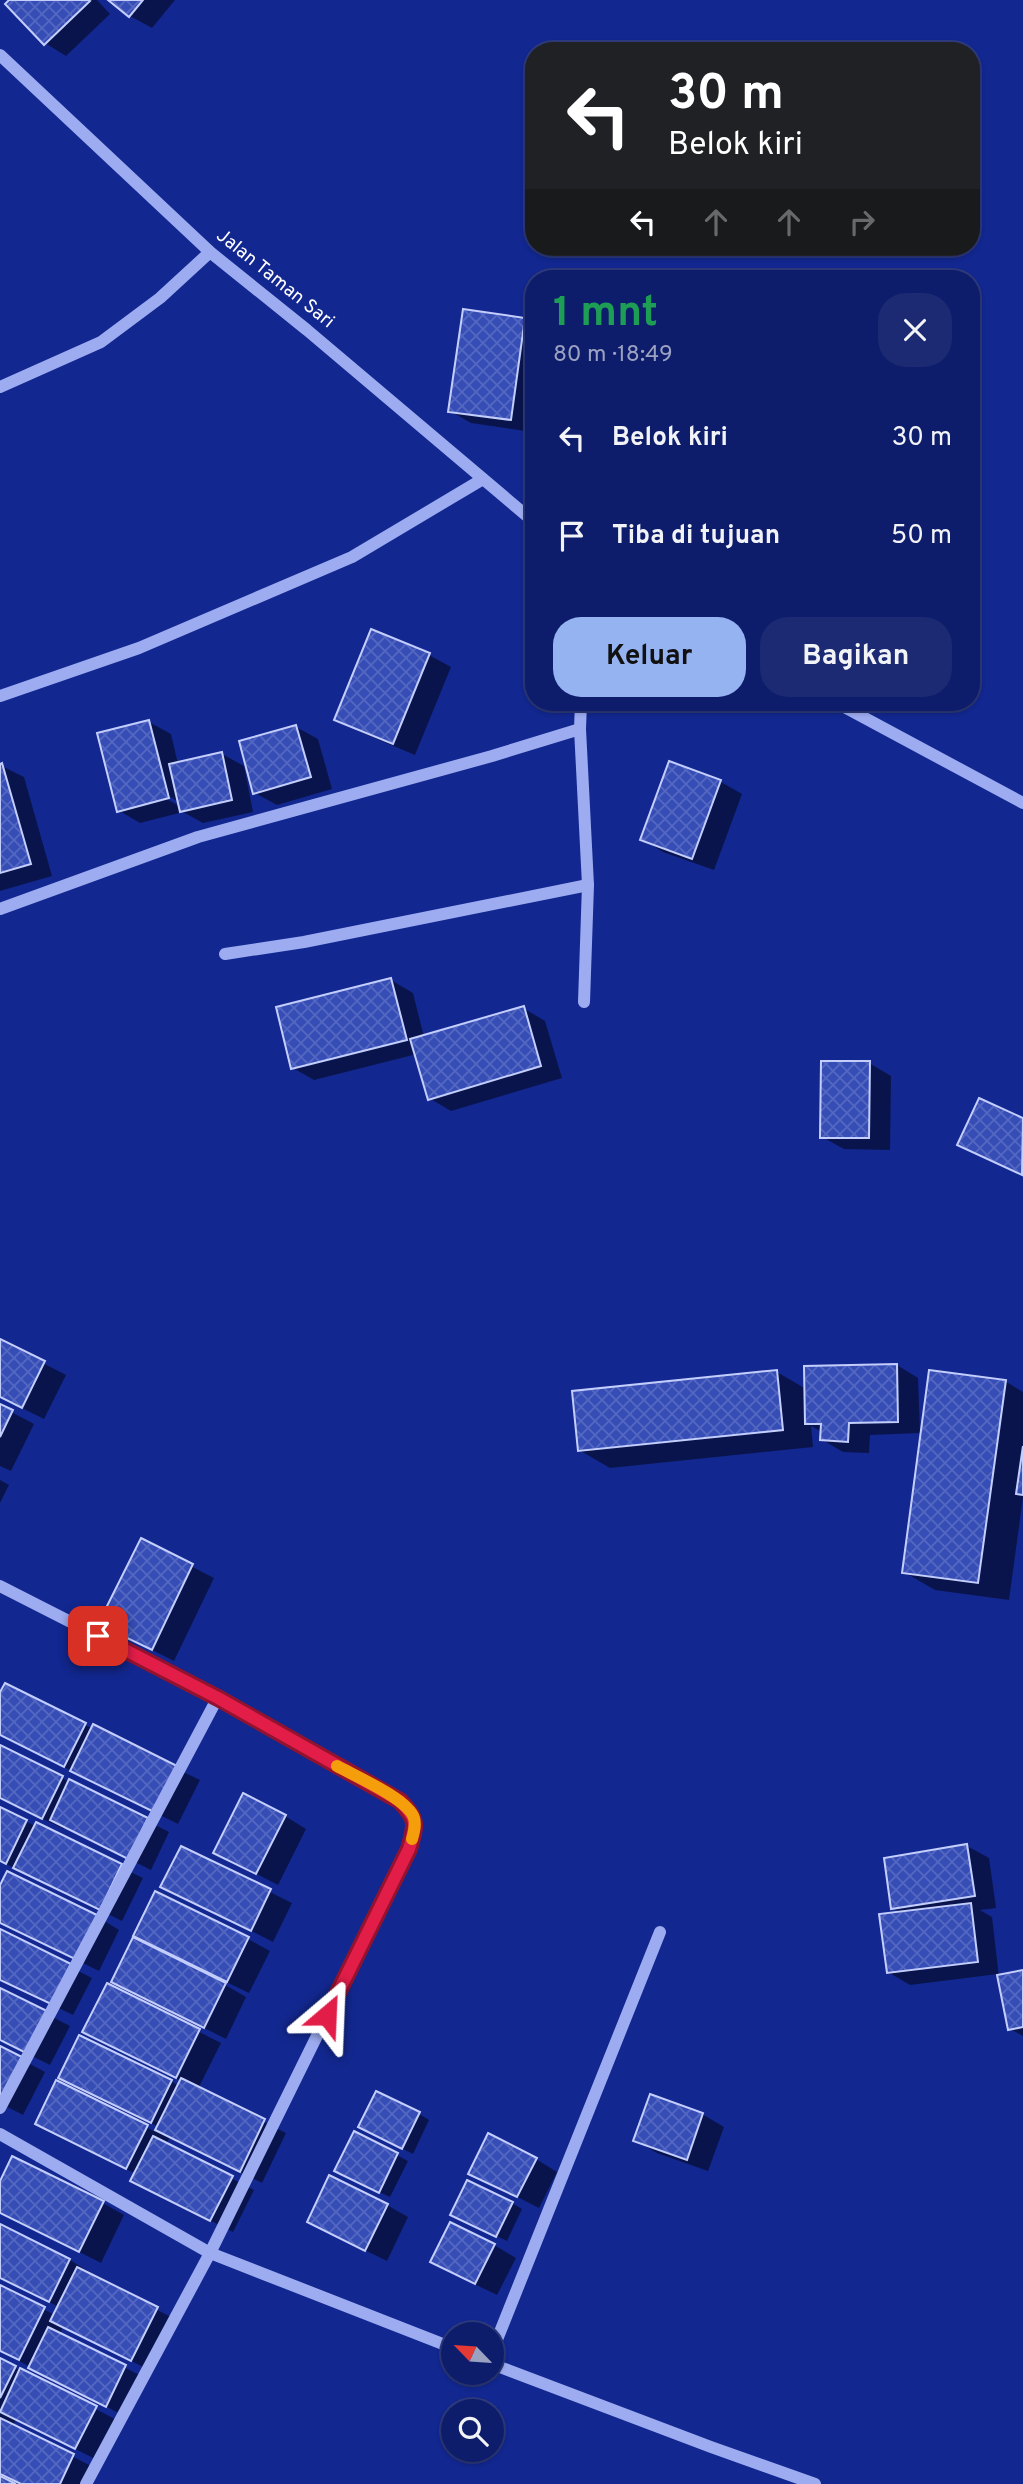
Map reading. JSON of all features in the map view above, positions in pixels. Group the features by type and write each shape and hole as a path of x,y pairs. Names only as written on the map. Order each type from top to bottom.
{"street":[{"name":"Jalan Taman Sari","path":"0,55 211,252 525,514"},
{"path":"0,387 101,342 160,298 211,252"},
{"path":"0,696 139,648 352,557 483,479"},
{"path":"581,711 579,729 588,885 584,1002"},
{"path":"852,711 1023,803"},
{"path":"0,909 198,837 492,756 579,729"},
{"path":"225,954 304,942 588,885"},
{"path":"1,1588 218,1698 400,1801 414,1815 415,1827 409,1849 209,2253 86,2484"},
{"path":"0,2108 218,1698"},
{"path":"504,2322 660,1932"},
{"path":"0,2134 209,2253 441,2343"},
{"path":"504,2369 815,2484"}],"building":[{"path":"9,0 90,1 44,45 5,4"},
{"path":"108,0 143,0 129,17"},
{"path":"463,309 525,318 511,420 448,412"},
{"path":"371,629 430,653 393,744 334,720"},
{"path":"149,720 169,798 117,812 97,733"},
{"path":"296,725 311,777 253,794 239,741"},
{"path":"222,752 232,800 180,812 169,764"},
{"path":"669,761 721,780 692,859 640,840"},
{"path":"2,763 31,864 0,873 0,764"},
{"path":"391,978 407,1040 291,1069 276,1007"},
{"path":"524,1006 541,1066 428,1100 410,1039"},
{"path":"821,1061 870,1061 869,1138 820,1138"},
{"path":"979,1098 1023,1118 1022,1175 957,1145"},
{"path":"0,1339 45,1361 22,1408 0,1397"},
{"path":"897,1364 898,1422 849,1423 848,1442 820,1440 821,1424 805,1424 804,1366"},
{"path":"777,1370 783,1430 578,1451 572,1391"},
{"path":"929,1370 1006,1380 978,1583 902,1573"},
{"path":"0,1404 13,1410 0,1437"},
{"path":"1023,1446 1023,1495 1016,1494"},
{"path":"141,1538 193,1564 152,1650 98,1624"},
{"path":"5,1683 86,1723 64,1767 0,1735 0,1692"},
{"path":"93,1724 179,1767 156,1813 70,1771"},
{"path":"0,1745 63,1776 42,1819 0,1798"},
{"path":"69,1779 148,1818 128,1859 50,1820"},
{"path":"243,1793 286,1815 256,1874 213,1853"},
{"path":"0,1807 27,1820 6,1864 0,1861"},
{"path":"36,1822 122,1864 100,1910 13,1868"},
{"path":"967,1844 975,1896 891,1909 884,1858"},
{"path":"181,1846 271,1889 251,1931 160,1887"},
{"path":"7,1871 99,1916 77,1960 0,1923 0,1885"},
{"path":"155,1891 249,1937 227,1982 133,1936"},
{"path":"971,1903 978,1962 887,1973 879,1914"},
{"path":"0,1929 71,1964 51,2004 0,1980"},
{"path":"133,1937 226,1983 204,2028 111,1982"},
{"path":"1023,1970 1023,2027 1008,2030 997,1975"},
{"path":"107,1983 200,2029 176,2078 82,2032"},
{"path":"0,1988 49,2012 28,2054 0,2040"},
{"path":"79,2035 172,2080 151,2123 58,2078"},
{"path":"0,2046 24,2058 0,2103"},
{"path":"181,2078 265,2119 240,2172 155,2130"},
{"path":"56,2080 148,2125 126,2169 35,2124"},
{"path":"376,2091 420,2112 402,2149 358,2127"},
{"path":"650,2094 703,2113 687,2160 633,2141"},
{"path":"354,2131 398,2153 379,2193 334,2171"},
{"path":"488,2133 537,2158 517,2197 468,2174"},
{"path":"153,2136 233,2176 210,2221 130,2181"},
{"path":"12,2156 104,2201 79,2252 0,2213 0,2181"},
{"path":"329,2175 388,2204 365,2251 307,2222"},
{"path":"467,2180 513,2202 496,2237 450,2215"},
{"path":"450,2222 495,2244 475,2284 430,2262"},
{"path":"0,2224 70,2259 49,2302 0,2278"},
{"path":"77,2267 158,2307 131,2361 50,2321"},
{"path":"0,2285 45,2307 19,2360 0,2351"},
{"path":"48,2327 126,2365 106,2407 28,2368"},
{"path":"0,2358 16,2366 0,2398"},
{"path":"20,2368 97,2406 75,2449 0,2412"},
{"path":"0,2418 74,2454 60,2484 21,2484 0,2474"},
{"path":"0,2476 16,2484 0,2484"}],"slow traffic":[{"path":"337,1766 400,1801 414,1815 412,1839"}],"route":[{"path":"98,1636 218,1698 400,1801 414,1815 415,1827 409,1849 327,2015"}]}
